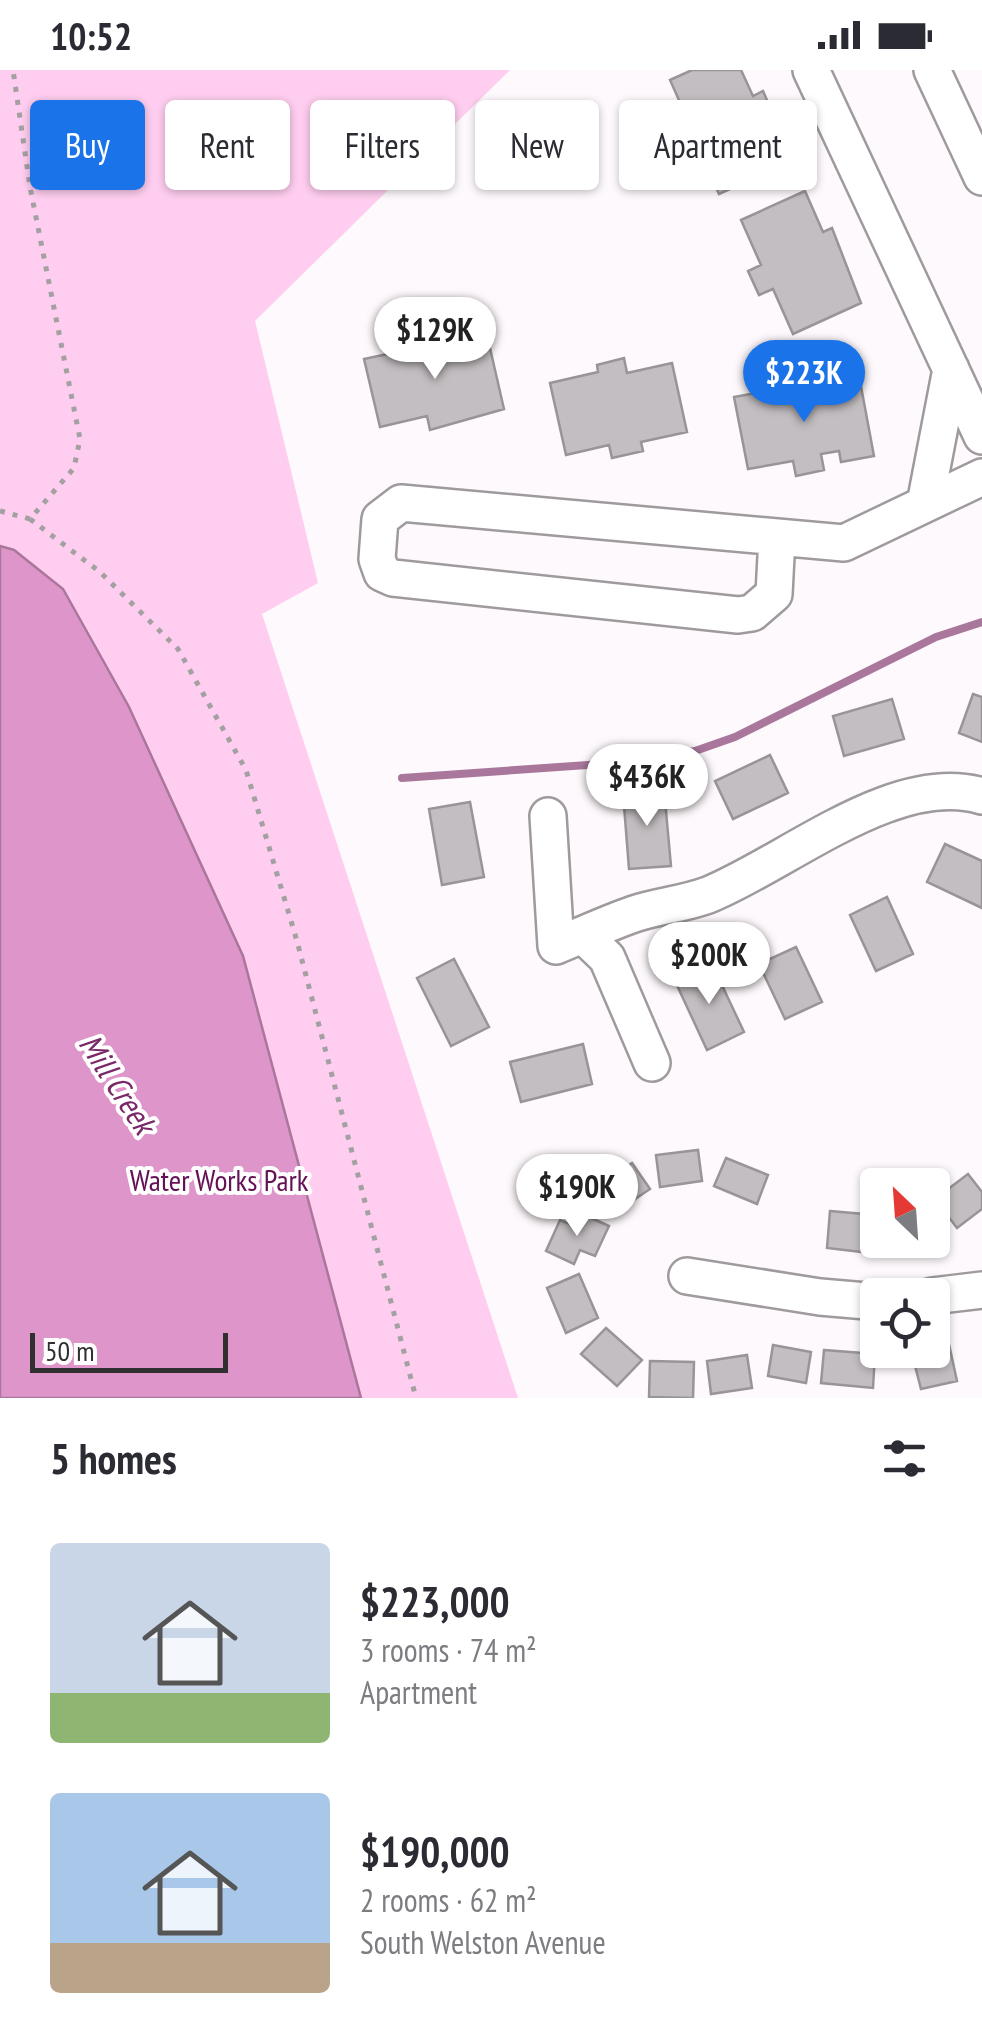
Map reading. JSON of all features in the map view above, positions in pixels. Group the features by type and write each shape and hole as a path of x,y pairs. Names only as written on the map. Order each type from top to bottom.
{"street":[{"path":"811,70 982,436"},
{"path":"932,70 982,178"},
{"path":"924,504 950,369"},
{"path":"777,536 774,594 752,613 738,614 393,578 382,573 376,559 380,519 401,504 777,536 844,543 982,477"},
{"path":"570,941 635,913 704,897 869,811 905,797 938,791 982,796"},
{"path":"548,816 570,941"},
{"path":"570,941 607,958 652,1063"},
{"path":"686,1276 860,1300"},
{"path":"950,1294 982,1290"}],"path":[{"path":"13,70 30,187 80,439 74,468 30,519"},
{"path":"0,512 30,519 100,572 178,649 246,770 297,941 416,1398"}],"green space":[{"name":"Water Works Park","path":"0,70 510,70 475,100 455,124 455,100 310,100 310,190 388,190 255,321 318,583 262,614 518,1398 0,1398"}],"water":[{"name":"Mill Creek","path":"0,546 14,550 63,589 129,707 243,956 361,1398 0,1398"}],"building":[{"path":"692,70 741,70 753,96 763,91 767,100 679,100 670,80"},
{"path":"805,191 823,232 832,228 861,303 793,334 773,289 759,295 748,271 761,265 741,220"},
{"path":"440,332 443,345 487,335 504,409 430,430 427,416 380,427 364,359 416,348 413,338"},
{"path":"624,358 627,373 672,363 687,432 641,442 643,451 612,458 609,445 566,455 550,383 598,372 597,365"},
{"path":"811,375 814,390 860,381 874,456 841,462 839,451 821,454 824,470 796,476 793,461 748,469 734,397 784,388 783,381"},
{"path":"973,694 982,697 982,742 959,733"},
{"path":"892,699 904,739 844,756 833,716"},
{"path":"770,755 788,793 733,819 715,781"},
{"path":"664,789 671,866 629,869 623,793"},
{"path":"470,802 484,877 442,885 429,809"},
{"path":"945,844 982,861 982,908 927,882"},
{"path":"887,897 913,954 876,971 850,915"},
{"path":"796,947 822,1002 785,1019 759,964"},
{"path":"454,959 489,1027 451,1046 417,978"},
{"path":"712,964 744,1032 707,1050 675,981"},
{"path":"583,1044 592,1084 521,1102 510,1062"},
{"path":"698,1150 702,1181 660,1187 656,1155"},
{"path":"726,1158 768,1175 757,1204 714,1186"},
{"path":"632,1163 650,1189 613,1214 595,1188"},
{"path":"968,1174 982,1192 982,1209 957,1228 950,1219 950,1188"},
{"path":"830,1211 860,1214 860,1252 827,1248"},
{"path":"582,1214 609,1226 595,1256 580,1250 574,1264 546,1251 560,1220 577,1227"},
{"path":"579,1274 598,1318 566,1333 547,1288"},
{"path":"606,1328 642,1360 617,1386 581,1354"},
{"path":"773,1345 811,1352 806,1383 768,1376"},
{"path":"950,1349 957,1381 921,1389 916,1368 950,1368"},
{"path":"824,1350 860,1353 860,1368 874,1368 873,1388 821,1383"},
{"path":"747,1355 752,1388 711,1394 707,1361"},
{"path":"650,1361 694,1362 693,1398 649,1397"}],"waterway":[{"path":"402,778 645,761 695,751 735,737 936,637 982,622"}]}
